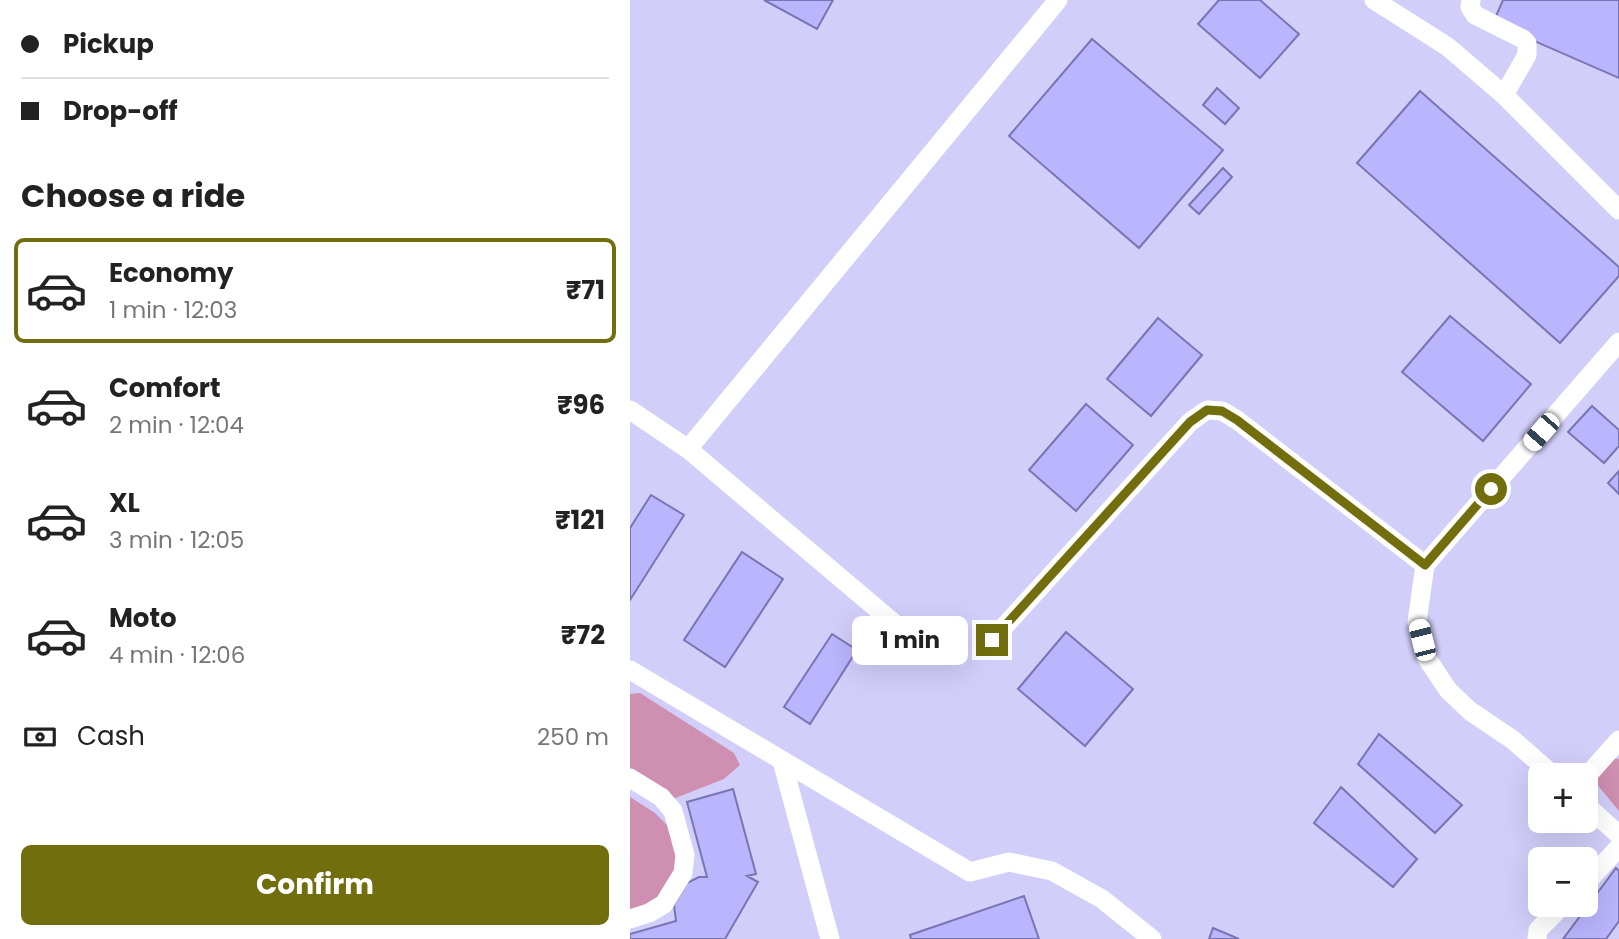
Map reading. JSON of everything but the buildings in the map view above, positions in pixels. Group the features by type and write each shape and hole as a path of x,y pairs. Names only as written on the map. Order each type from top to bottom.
{"lane":[{"path":"688,449 1058,0"},
{"path":"1374,0 1448,47 1504,95 1619,210"},
{"path":"1471,0 1469,7 1475,15 1527,43 1527,55 1504,95"},
{"path":"1539,763 1513,740 1470,711 1448,690 1426,657 1417,622 1425,565 1619,342"},
{"path":"630,410 688,449 895,624"},
{"path":"992,640 1190,422 1207,410 1222,411 1237,420 1425,565"},
{"path":"630,670 970,872 1009,862 1052,871 1102,899 1152,939"},
{"path":"1598,764 1619,740"},
{"path":"782,761 830,939"},
{"path":"630,778 661,797 673,811 685,856 683,873 664,904 649,913 630,919"},
{"path":"1598,816 1619,835"},
{"path":"1598,870 1619,847"},
{"path":"1537,939 1538,930 1551,917"}],"shaded area":[{"path":"640,693 734,753 740,765 724,779 673,799 630,774 630,694"},
{"path":"1614,758 1619,759 1619,811 1598,786 1598,778"},
{"path":"630,797 655,813 670,828 679,872 662,908 630,919"}],"route":[{"path":"992,640 1190,422 1207,410 1222,411 1237,420 1425,565 1491,489"}]}
